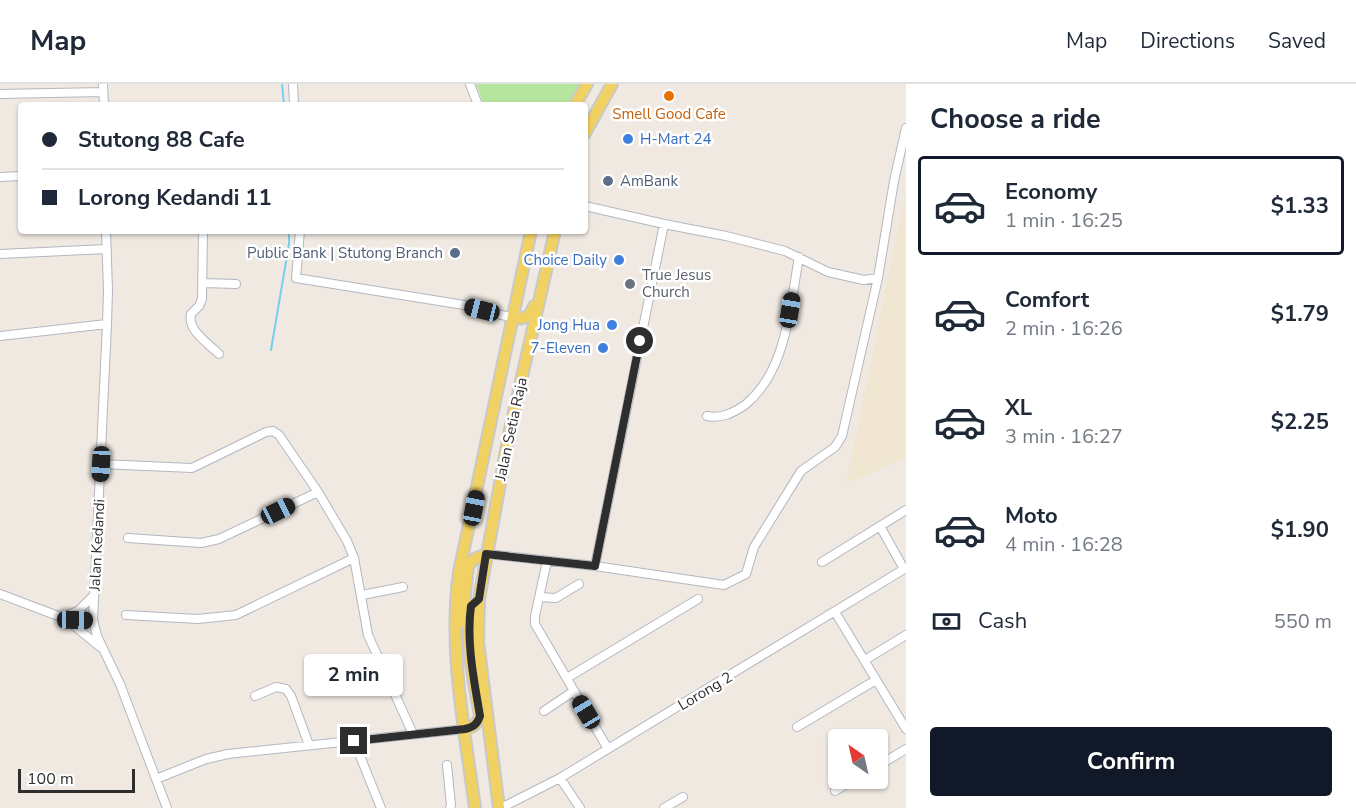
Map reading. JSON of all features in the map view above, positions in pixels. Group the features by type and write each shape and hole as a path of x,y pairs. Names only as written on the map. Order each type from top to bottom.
{"main road":[{"path":"577,102 587,84"},
{"path":"588,128 612,84"},
{"name":"Jalan Setia Raja","path":"475,808 457,651 456,592 530,234"},
{"name":"Jalan Setia Raja","path":"500,808 478,642 479,599 509,434 554,234"},
{"path":"513,318 524,319 529,316 545,274"},
{"path":"461,696 466,681 462,614 468,566 474,559 486,554"},
{"path":"465,729 478,723 480,716 472,670 469,621 471,606 479,599"}],"street":[{"path":"292,84 294,102"},
{"path":"470,84 477,102"},
{"path":"0,94 103,88"},
{"path":"486,554 595,566 724,585 746,574 754,547 801,471 834,447 842,436 878,278 894,181 906,128"},
{"path":"0,177 18,176"},
{"path":"588,207 785,251 828,272 864,280 878,278"},
{"path":"595,566 664,224"},
{"name":"Jalan Kedandi","path":"106,234 107,324 93,620 101,648 120,684 167,808"},
{"path":"202,234 202,299 199,306 190,314 190,322 193,328 219,354"},
{"path":"300,234 296,278 464,306 513,318"},
{"path":"0,254 107,249"},
{"path":"707,416 714,417 735,412 759,391 770,375 788,320 799,257"},
{"path":"864,280 875,288"},
{"path":"203,283 236,284"},
{"path":"0,336 107,324"},
{"path":"101,464 192,468 266,432 273,431 279,435 318,492 347,541 354,558 368,635 413,734"},
{"path":"128,538 201,543 219,539 318,492"},
{"path":"822,562 906,510"},
{"path":"880,526 905,569"},
{"path":"126,615 198,619 236,615 354,558"},
{"path":"547,561 535,624 608,749"},
{"name":"Lorong 2","path":"500,808 560,778 905,569"},
{"path":"540,597 556,598 579,584"},
{"path":"362,595 403,587"},
{"path":"0,594 66,619 93,620"},
{"path":"57,616 72,615 94,596"},
{"path":"567,678 698,599"},
{"path":"835,612 905,726"},
{"path":"66,619 101,648"},
{"path":"864,660 906,635"},
{"path":"797,726 876,680"},
{"path":"255,696 276,687 286,689 291,696 309,745"},
{"path":"544,711 574,691"},
{"path":"156,778 206,759 228,754 465,729"},
{"path":"354,741 381,808"},
{"path":"888,760 906,749"},
{"path":"447,765 450,808"},
{"path":"560,778 580,808"},
{"path":"664,808 683,796"}],"shaded area":[{"path":"906,190 906,457 846,484"}],"green space":[{"path":"476,84 580,84 571,102 483,102"}],"waterway":[{"path":"282,84 284,102"},
{"path":"271,350 289,234"}],"place":[{"name":"Smell Good Cafe","path":"669,96"},
{"name":"H-Mart 24","path":"628,139"},
{"name":"AmBank","path":"608,181"},
{"name":"Public Bank | Stutong Branch","path":"455,253"},
{"name":"Choice Daily","path":"619,260"},
{"name":"True Jesus Church","path":"630,284"},
{"name":"Jong Hua","path":"612,325"},
{"name":"7-Eleven","path":"603,348"}],"route":[{"path":"354,741 465,729 478,723 480,716 472,670 469,621 471,606 479,599 486,554 595,566 640,341"}]}
